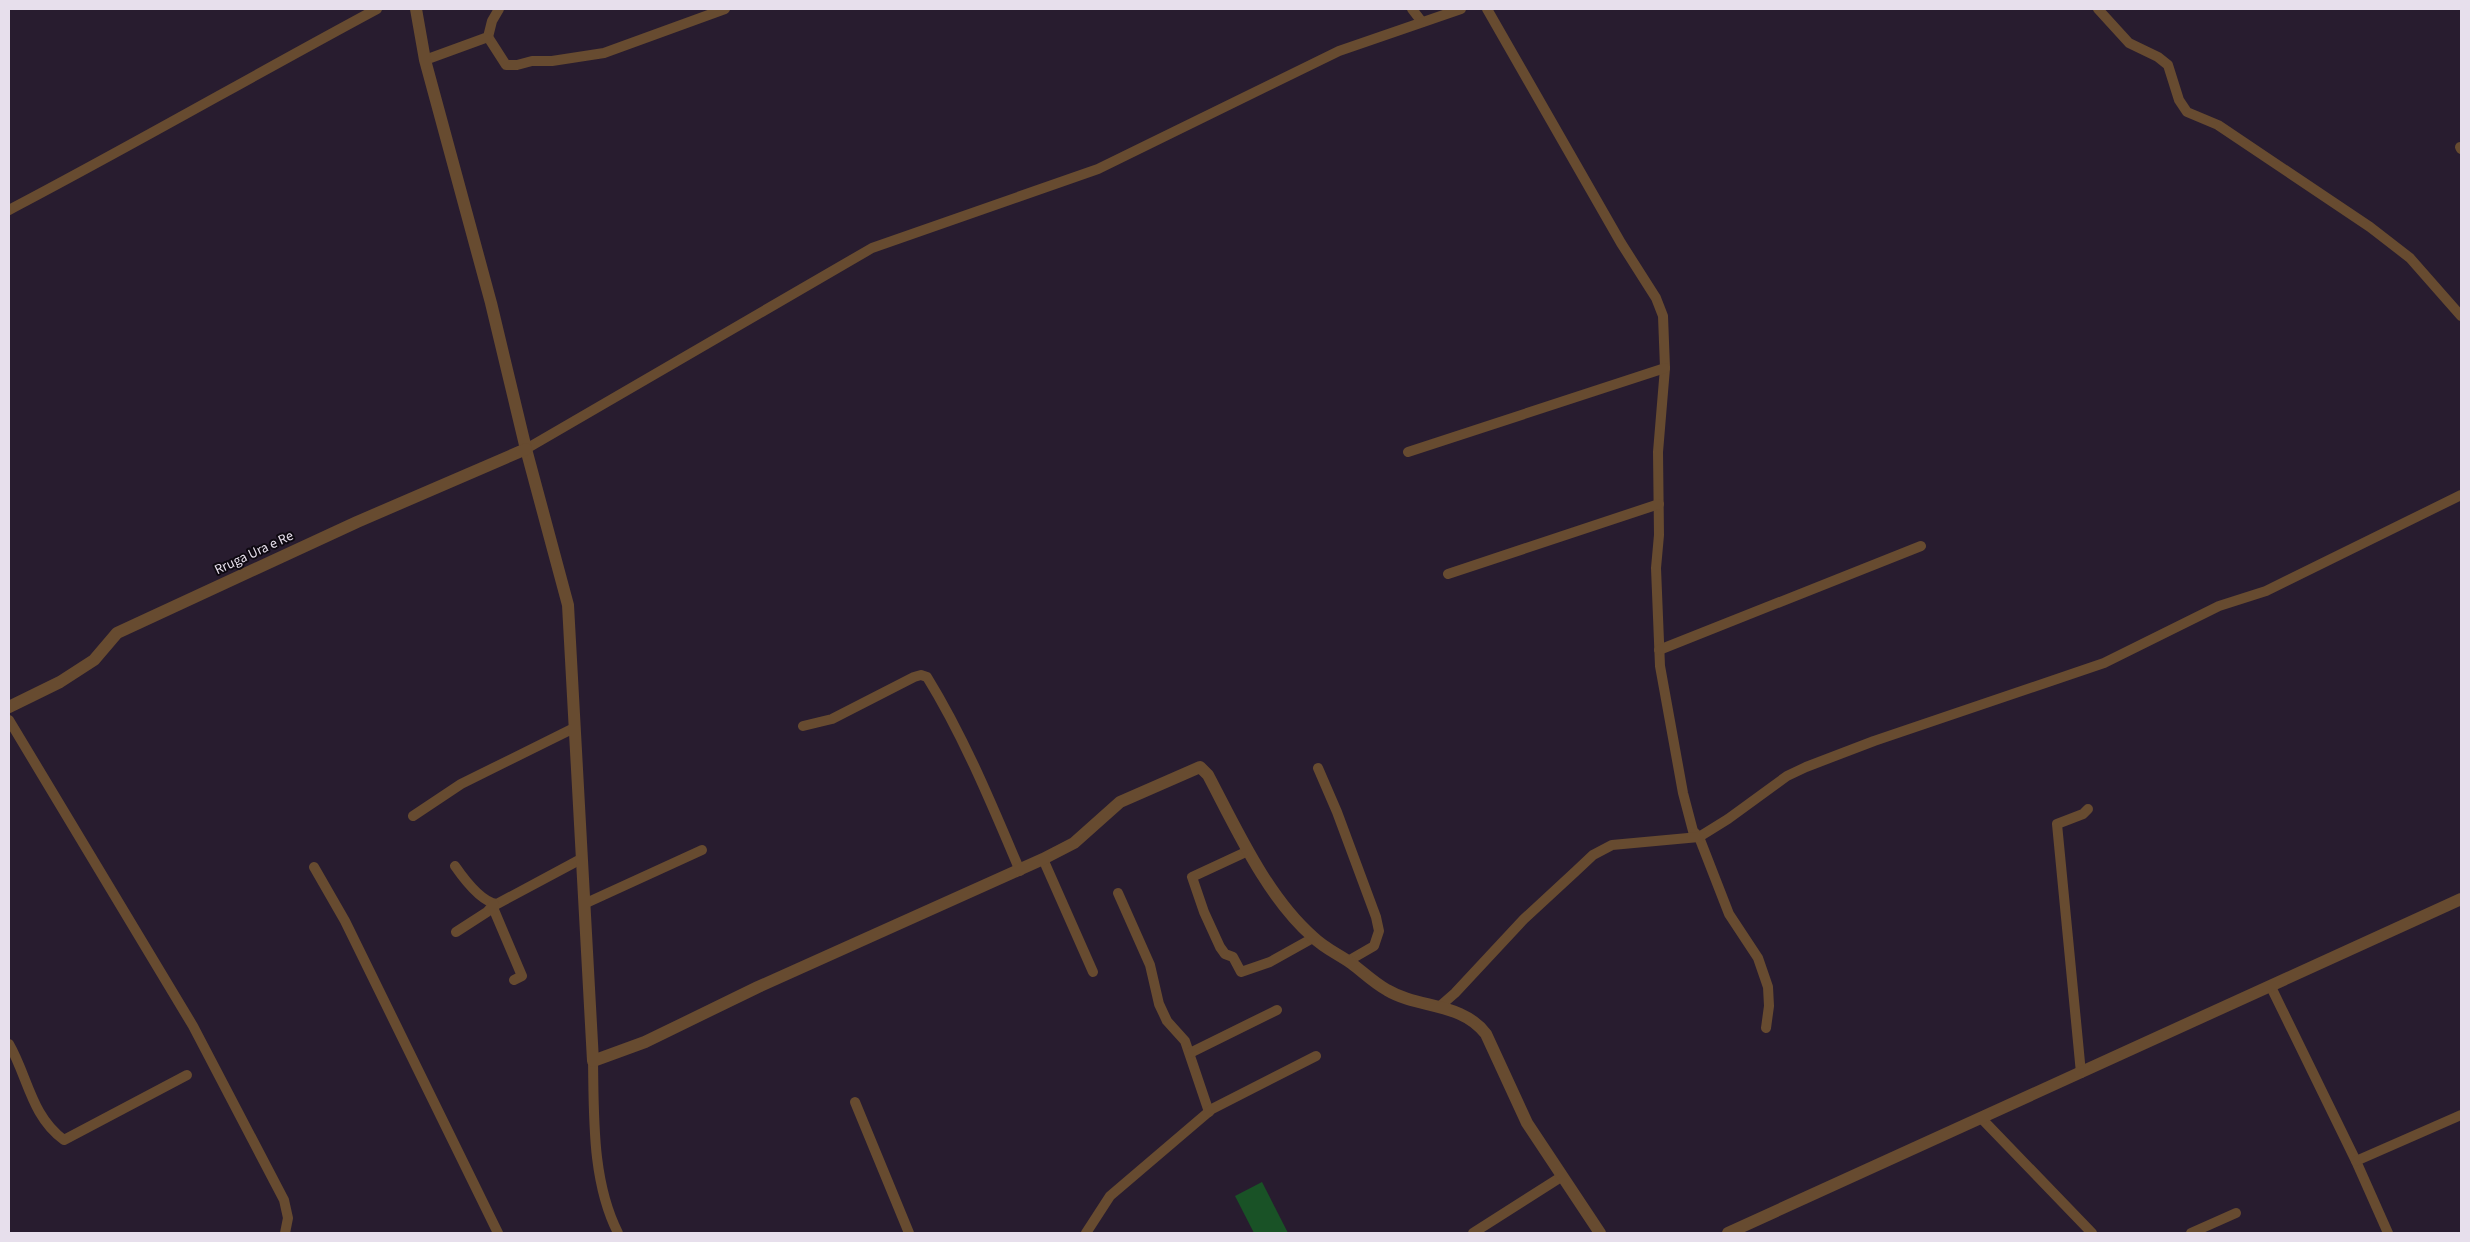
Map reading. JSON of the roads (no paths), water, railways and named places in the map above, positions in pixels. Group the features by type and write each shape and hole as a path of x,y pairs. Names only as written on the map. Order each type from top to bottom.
{"street":[{"path":"9,210 238,85 291,53 377,9"},
{"path":"416,9 425,60 491,303 526,450 568,605 594,1101 601,1188 618,1233"},
{"path":"499,9 492,21 488,37 506,64 517,65 532,61 552,61 604,53 725,9"},
{"path":"1412,9 1422,22"},
{"path":"526,450 872,248 1098,169 1338,51 1461,9"},
{"path":"1487,9 1620,243 1656,298 1663,316 1665,368 1658,452 1659,504 1656,568 1660,666 1683,793 1693,832 1699,837 1729,914 1758,958 1768,987 1769,1006 1766,1028"},
{"path":"2098,9 2129,43 2158,57 2168,65 2180,100 2187,112 2218,125 2370,227 2410,258 2461,316"},
{"path":"425,60 488,37"},
{"path":"1408,452 1665,368"},
{"name":"Rruga Ura e Re","path":"9,707 60,682 94,660 117,633 357,522 526,450"},
{"path":"1439,1007 1455,993 1524,919 1593,855 1612,846 1699,837 1728,820 1787,776 1806,767 1874,741 2104,663 2218,606 2266,591 2461,495"},
{"path":"1448,574 1659,504"},
{"path":"1659,650 1922,546"},
{"path":"803,726 832,719 921,674 927,677 950,718 988,796 1020,871"},
{"path":"9,720 193,1026 284,1200 288,1218 286,1233"},
{"path":"413,816 469,779 574,728"},
{"path":"593,1061 644,1042 758,987 1020,871 1074,843 1120,802 1200,767 1208,775 1248,851 1288,910 1313,938 1348,961 1387,991 1469,1017 1486,1034 1527,1123 1600,1233"},
{"path":"1318,768 1359,870 1379,931 1374,946 1348,961"},
{"path":"2081,1072 2057,824 2083,814 2088,809"},
{"path":"584,904 702,850"},
{"path":"1248,851 1192,877 1204,912 1223,951 1232,957 1241,972 1270,962 1313,938"},
{"path":"456,932 487,912 494,904 581,859"},
{"path":"1043,859 1093,972"},
{"path":"455,866 484,898 494,904"},
{"path":"314,867 345,921 498,1233"},
{"path":"1118,893 1150,965 1166,1021 1185,1041 1190,1053 1209,1112"},
{"path":"1728,1233 1982,1119 2461,899"},
{"path":"494,904 494,910 522,976 514,980"},
{"path":"2271,987 2356,1161 2388,1233"},
{"path":"1190,1053 1277,1010"},
{"path":"9,1044 30,1096 52,1131 64,1140 187,1074"},
{"path":"1086,1233 1110,1196 1209,1112 1316,1056"},
{"path":"855,1102 909,1233"},
{"path":"2356,1161 2461,1114"},
{"path":"1982,1119 2092,1233"},
{"path":"1473,1233 1562,1177"},
{"path":"2191,1233 2236,1213"}]}
